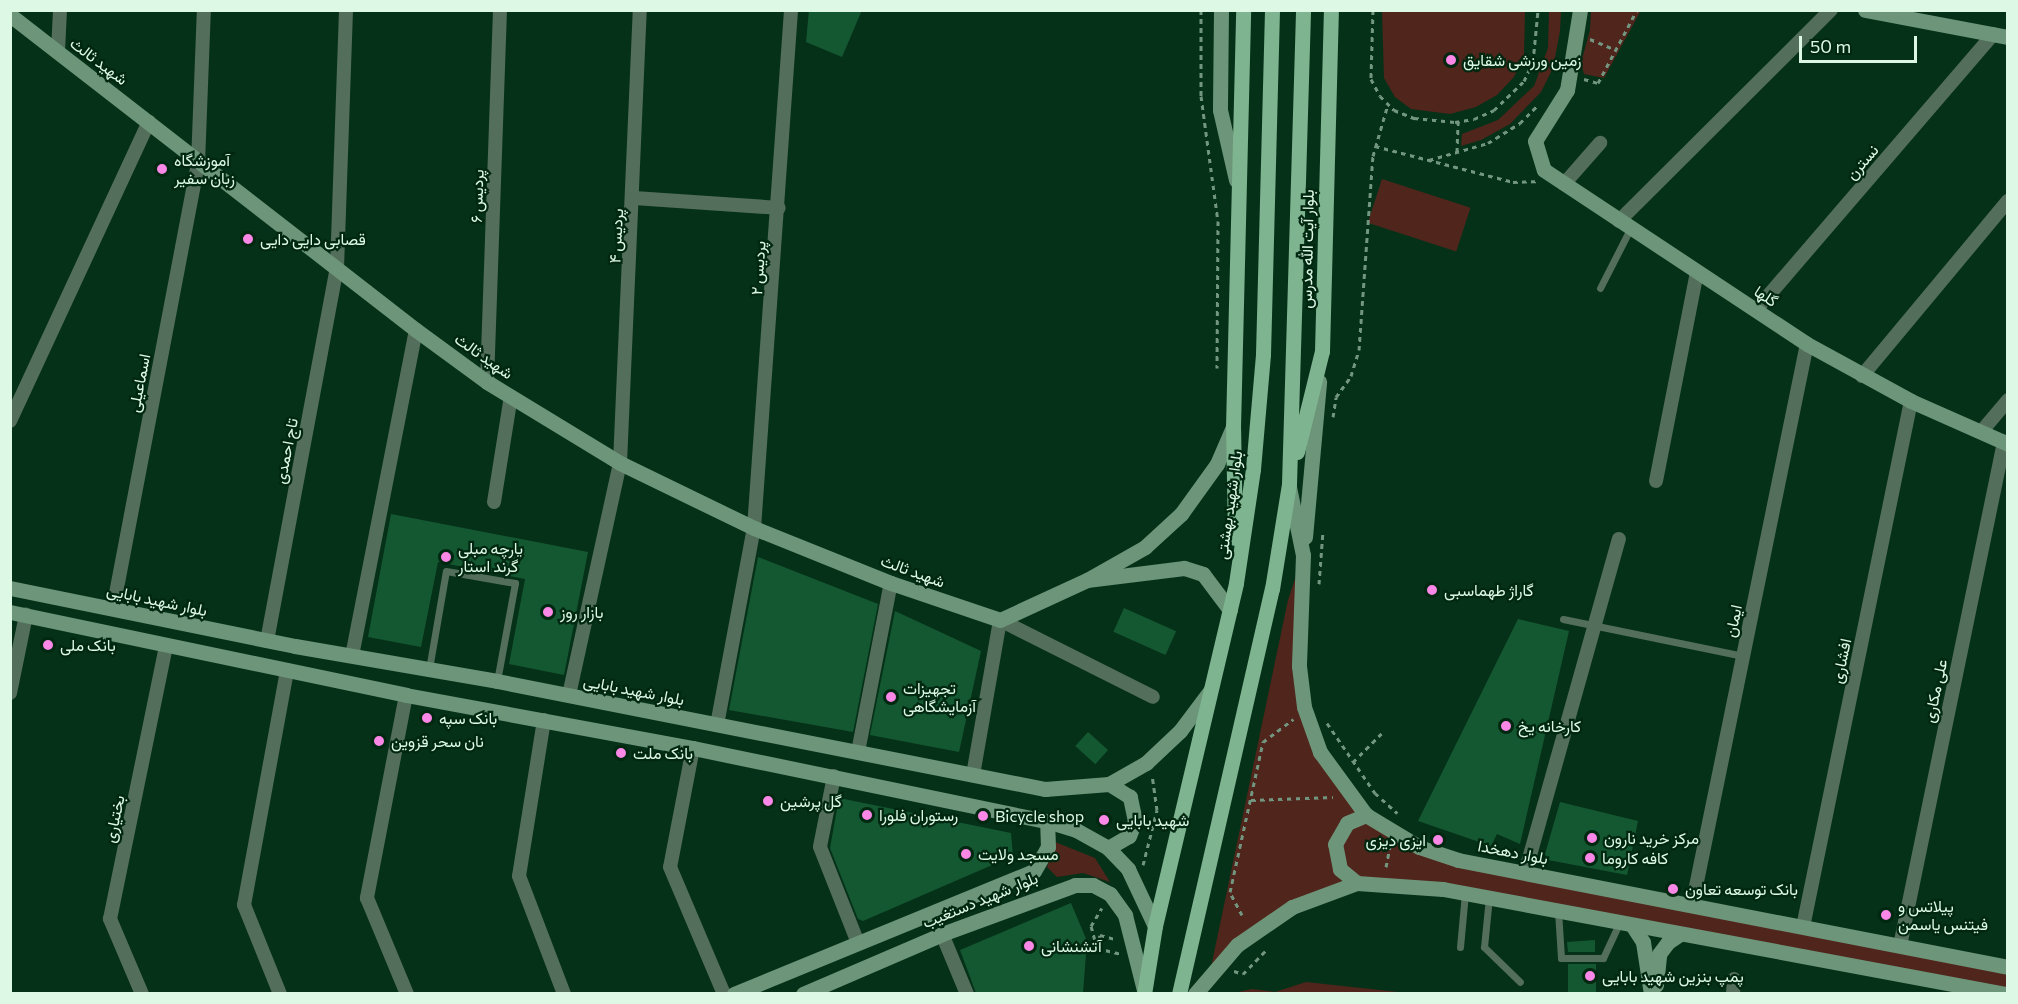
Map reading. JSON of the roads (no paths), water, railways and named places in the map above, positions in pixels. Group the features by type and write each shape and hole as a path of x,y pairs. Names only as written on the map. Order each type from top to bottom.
{"main road":[{"path":"1221,10 1220,110 1239,192"},
{"path":"1236,583 1233,427 1243,10"},
{"name":"بلوار شهید بهشتی","path":"1144,992 1155,926 1214,686 1236,583 1253,469 1263,354 1272,10"},
{"path":"1179,993 1272,589 1289,484 1303,10"},
{"name":"بلوار آیت الله مدرس","path":"1289,484 1322,351 1331,10"},
{"name":"گلها","path":"1580,10 1567,90 1535,141 1544,170 1807,344 1911,402 2006,443"},
{"path":"1865,10 1927,16 2000,36"},
{"name":"شهید ثالث","path":"10,15 149,122 198,163 487,382 620,463 754,528 891,583 1000,621"},
{"path":"1303,555 1322,351"},
{"path":"1000,621 1086,580 1145,547 1181,514 1217,464 1233,427"},
{"name":"بلوار دهخدا","path":"1289,484 1303,555 1299,666 1304,707 1320,752 1366,815 1419,847 1458,860 2007,967"},
{"path":"1086,580 1184,568 1203,574 1230,610"},
{"name":"بلوار شهید بابایی","path":"10,588 267,640 497,681 1045,789 1109,784 1146,763 1180,731 1214,686"},
{"path":"18,613 406,695 693,748 1047,821 1076,830 1108,848 1128,869 1155,926"},
{"path":"1108,848 1123,842 1135,821 1130,797 1109,784"},
{"path":"1357,883 1340,869 1335,844 1347,823 1366,815"},
{"name":"بلوار شهید دستغیب","path":"734,993 1034,871 1048,847 1047,821"},
{"path":"1034,871 1044,879 1047,892"},
{"path":"1195,993 1237,945 1292,907 1357,883 1465,893 2006,993"},
{"name":"بلوار شهید دستغیب","path":"803,993 1047,892 1075,885 1093,885 1110,894 1125,915 1144,992"},
{"path":"1625,924 1643,942 1653,993"},
{"path":"1653,993 1659,954 1668,942 1680,934"}],"street":[{"path":"58,52 60,10"},
{"name":"اسماعیلی","path":"113,609 198,163 204,10"},
{"name":"تاج احمدی","path":"267,640 337,268 346,10"},
{"name":"پردیس ۶","path":"487,382 500,10"},
{"name":"پردیس ۴","path":"569,695 620,463 634,198 640,10"},
{"name":"پردیس ۲","path":"717,725 754,528 779,208 791,10"},
{"path":"1624,225 1831,10"},
{"name":"نسترن","path":"1756,310 2000,36"},
{"path":"10,421 149,122"},
{"path":"1564,184 1600,143"},
{"path":"634,198 779,208"},
{"path":"1862,376 2007,201"},
{"path":"1656,481 1697,272"},
{"path":"352,656 416,330"},
{"name":"ایمان","path":"1692,906 1807,344"},
{"path":"494,502 511,396"},
{"path":"1982,432 2007,400"},
{"name":"افشاری","path":"1803,927 1911,402"},
{"name":"علی مکاری","path":"1900,946 2006,443"},
{"path":"1524,873 1596,627 1619,539"},
{"path":"858,752 891,583"},
{"path":"10,693 18,613"},
{"path":"973,775 1000,621"},
{"name":"شهید ثالث","path":"1000,621 1153,697"},
{"name":"بختیاری","path":"142,993 110,918 166,646"},
{"path":"280,993 244,905 287,670"},
{"path":"406,695 367,898 406,993"},
{"path":"544,720 519,876 564,993"},
{"path":"693,748 670,867 724,993"},
{"path":"834,776 820,847 858,943"},
{"path":"942,934 967,993"}],"lane":[{"path":"1600,288 1624,225"},
{"path":"429,669 446,571 492,579 515,584 497,681"},
{"path":"1563,619 1743,656"},
{"path":"1460,947 1465,893"},
{"path":"1488,897 1484,947 1520,982"},
{"path":"1558,911 1561,958 1603,958 1625,924"}],"place":[{"name":"زمین ورزشی شقایق","path":"1451,60"},
{"name":"آموزشگاه زبان سفیر","path":"162,169"},
{"name":"قصابی دایی دایی","path":"248,239"},
{"name":"پارچه مبلی گرند استار","path":"446,557"},
{"name":"گاراژ طهماسبی","path":"1432,590"},
{"name":"بازار روز","path":"548,612"},
{"name":"بانک ملی","path":"48,645"},
{"name":"تجهیزات آزمایشگاهی","path":"891,697"},
{"name":"بانک سپه","path":"427,718"},
{"name":"کارخانه یخ","path":"1506,726"},
{"name":"نان سحر قزوین","path":"379,741"},
{"name":"بانک ملت","path":"621,753"},
{"name":"گل پرشین","path":"768,801"},
{"name":"رستوران فلورا","path":"867,815"},
{"name":"Bicycle shop","path":"983,816"},
{"name":"شهید بابایی","path":"1104,820"},
{"name":"مرکز خرید نارون","path":"1592,838"},
{"name":"ایزی دیزی","path":"1438,840"},
{"name":"مسجد ولایت","path":"966,854"},
{"name":"کافه کاروما","path":"1590,858"},
{"name":"بانک توسعه تعاون","path":"1673,889"},
{"name":"پیلاتس و فیتنس یاسمن","path":"1886,915"},
{"name":"آتشنشانی","path":"1029,946"},
{"name":"پمپ بنزین شهید بابایی","path":"1590,976"}]}
